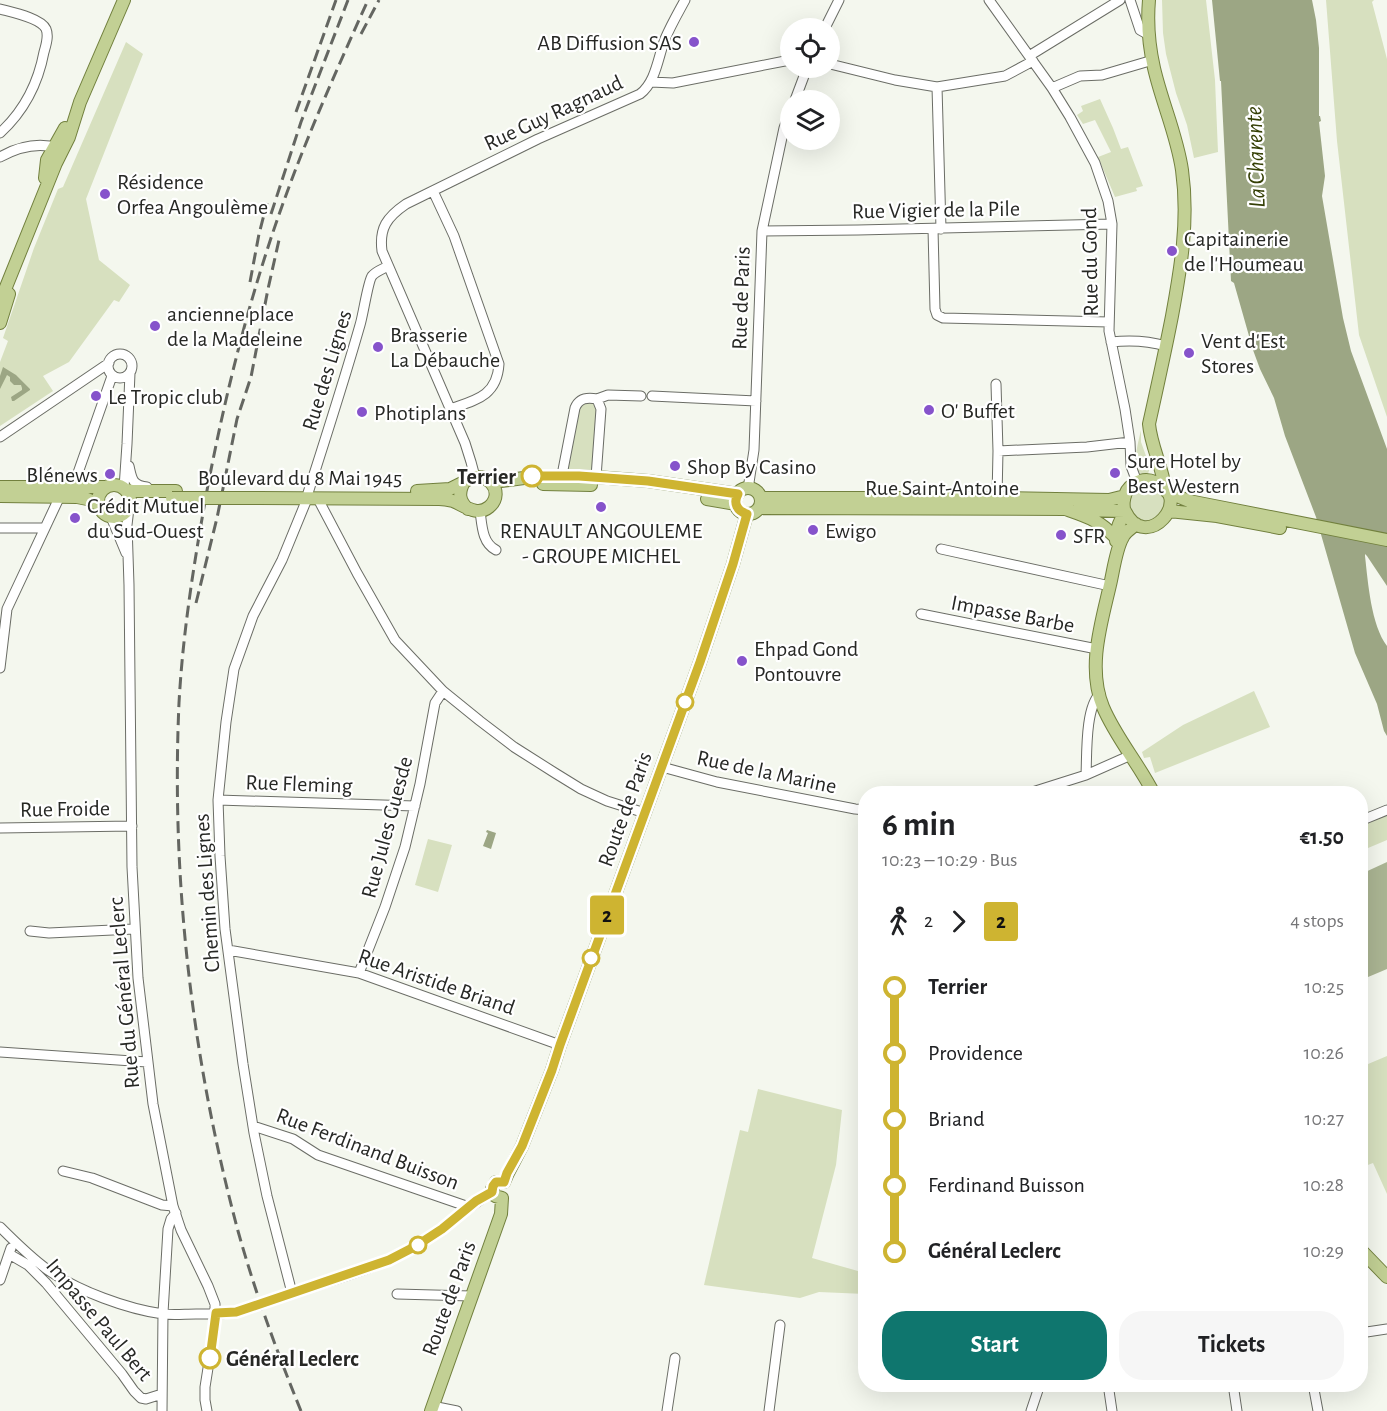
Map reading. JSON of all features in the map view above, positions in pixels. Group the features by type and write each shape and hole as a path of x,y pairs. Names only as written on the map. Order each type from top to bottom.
{"main road":[{"path":"1149,0 1149,35 1153,60 1178,150 1184,193 1185,225 1182,258 1149,424 1150,434 1159,461 1166,490 1170,504 1169,511 1165,518 1155,525 1142,526 1131,521 1125,511 1123,501 1127,490 1137,482 1151,480 1158,483 1166,490 1189,507 1217,516 1387,547"},
{"path":"0,302 44,194 58,148 69,137 80,102 122,3"},
{"path":"0,291 22,246"},
{"path":"0,323 22,246"},
{"path":"1151,480 1159,461"},
{"path":"740,495 648,481 562,475 531,476 501,481 483,477 469,479 461,488 460,494 464,505 474,510 490,506 502,493 525,484 604,485 740,495 756,491 760,503 754,513 747,514 740,511 740,495"},
{"name":"Boulevard du 8 Mai 1945","path":"368,496 444,490 469,479"},
{"path":"488,479 494,487 493,502"},
{"path":"0,487 105,487 112,484 125,489 130,499 129,506 122,515 111,517 102,512 98,504 99,495 105,487"},
{"name":"Boulevard du 8 Mai 1945","path":"125,489 174,494 444,499 474,510"},
{"name":"Boulevard du 8 Mai 1945","path":"129,506 139,500 174,494"},
{"path":"0,496 87,498 98,504"},
{"name":"Rue Saint-Antoine","path":"760,503 997,498 1109,500 1125,496"},
{"name":"Rue Saint-Antoine","path":"760,503 1065,509 1092,518 1116,538"},
{"path":"1169,511 1189,507 1387,540"},
{"path":"1065,509 1125,511"},
{"path":"1115,561 1118,527 1125,511"},
{"name":"Route de Paris","path":"431,1409 501,1214 497,1195 507,1196 509,1192 509,1187 504,1182 507,1173 522,1146 552,1070 662,767 731,570 747,514"},
{"path":"1136,524 1123,537 1115,561 1101,621 1097,649 1097,679 1102,705 1131,755 1145,786"},
{"path":"1368,1257 1387,1277"}],"street":[{"path":"651,82 666,37 685,0"},
{"path":"830,18 839,0"},
{"name":"Rue du Gond","path":"989,0 1070,117 1095,163 1108,201 1112,224 1109,322 1111,342 1125,409 1131,466 1137,482"},
{"path":"840,66 895,80 937,87 1005,76 1120,0"},
{"path":"1130,0 1140,30 1149,35"},
{"path":"0,9 25,16 42,24 48,37 39,75 29,97 18,115 0,133"},
{"path":"1052,88 1080,76 1102,75 1153,60"},
{"name":"Rue Guy Ragnaud","path":"469,479 468,453 382,251 384,225 397,210 538,139 631,99 645,90 651,82 673,83 780,62"},
{"path":"937,87 939,120 935,309 937,315 943,318 1109,322"},
{"path":"0,157 22,147 58,148"},
{"name":"Rue de Paris","path":"740,495 754,450 762,231 780,147"},
{"path":"433,191 454,236 499,364 496,380 488,393 481,398 450,409"},
{"name":"Rue Vigier de la Pile","path":"762,231 1112,224"},
{"name":"Rue des Lignes","path":"316,497 321,454 364,309 370,280 373,275 388,266"},
{"path":"1111,342 1122,340 1166,346"},
{"path":"0,437 109,363 113,357 124,356 131,363 125,489"},
{"path":"109,363 108,370 112,376 124,378 130,373"},
{"path":"73,487 112,376"},
{"path":"996,384 997,498"},
{"path":"562,475 577,403 586,398 597,399 608,394 641,396"},
{"path":"651,396 756,401"},
{"path":"596,477 601,409 597,399"},
{"path":"998,451 1087,447 1130,442"},
{"path":"126,456 131,477 136,485 174,494"},
{"path":"0,668 7,609 60,496"},
{"path":"316,497 395,640 443,691 514,747 581,789 607,801 645,811"},
{"name":"Chemin des Lignes","path":"292,1293 267,1196 243,1064 228,950 218,800 234,669 253,616 316,497"},
{"name":"Rue du Général Leclerc","path":"129,506 127,517 132,826 134,929 138,978 153,1104 175,1209 181,1230 212,1296 216,1313 205,1387 207,1411"},
{"path":"474,510 486,540 496,550"},
{"path":"111,517 128,559"},
{"path":"0,528 45,528"},
{"path":"941,549 1110,586"},
{"name":"Impasse Barbe","path":"921,615 1097,649"},
{"name":"Rue Jules Guesde","path":"359,973 402,857 420,784 435,703 443,691"},
{"path":"1086,775 1090,712 1100,694"},
{"path":"1051,786 1086,775 1131,755"},
{"name":"Rue de la Marine","path":"662,767 717,783 858,809"},
{"name":"Rue Fleming","path":"218,800 415,806"},
{"path":"1368,818 1387,810"},
{"name":"Rue Froide","path":"0,828 132,826"},
{"path":"30,931 49,933 134,929"},
{"name":"Rue Aristide Briand","path":"228,950 359,973 560,1045"},
{"path":"0,1052 147,1062"},
{"name":"Rue Ferdinand Buisson","path":"253,1126 293,1139 318,1155 469,1208"},
{"path":"63,1171 92,1178 175,1209"},
{"path":"0,1227 48,1270 91,1293 150,1312 230,1313 389,1260 416,1246 469,1208 497,1195"},
{"name":"Impasse Paul Bert","path":"162,1411 168,1228 175,1209"},
{"path":"0,1280 13,1240"},
{"name":"Impasse Paul Bert","path":"9,1254 28,1265 46,1283 141,1398 146,1399 162,1394"},
{"path":"397,1294 471,1296"},
{"path":"769,1411 780,1325"},
{"path":"1368,1332 1387,1329"},
{"path":"667,1411 675,1358"},
{"path":"1032,1411 1038,1392"},
{"path":"1109,1392 1112,1411"},
{"path":"1234,1392 1237,1411"},
{"path":"1314,1392 1318,1411"},
{"path":"431,1409 457,1411"}],"shaded area":[{"path":"1162,0 1206,0 1215,80 1218,152 1194,158 1187,125 1166,54"},
{"path":"1326,0 1374,0 1372,2 1387,59 1387,417 1359,335 1337,141"},
{"path":"126,42 143,54 86,199 99,260 130,285 119,302 114,300 69,362 43,376 53,391 0,426 0,362 8,341 3,338 34,248 58,189 63,187"},
{"path":"1100,99 1121,149 1128,147 1143,186 1136,188 1137,191 1115,197 1098,157 1111,152 1095,120 1083,124 1077,115 1083,111 1081,106"},
{"path":"586,402 593,403 597,412 592,472 566,472 580,407"},
{"path":"1141,430 1141,442 1150,467 1148,474 1138,472 1136,462"},
{"path":"1147,486 1159,492 1165,504 1159,516 1147,522 1135,516 1129,504 1135,492"},
{"path":"1254,691 1270,727 1155,773 1150,757 1144,758 1142,752 1183,725"},
{"path":"1387,814 1387,840 1368,848 1368,822"},
{"path":"428,839 452,845 438,892 415,885"},
{"path":"1387,862 1387,969 1368,977 1368,871"},
{"path":"1387,1056 1387,1194 1373,1163 1368,1165 1368,1064"},
{"path":"758,1089 842,1110 836,1165 812,1258 858,1271 858,1294 819,1292 800,1298 704,1285 740,1130 748,1132"}],"water":[{"name":"La Charente","path":"1212,0 1312,0 1319,48 1319,116 1321,121 1319,122 1325,176 1322,196 1351,351 1387,449 1387,586 1365,554 1365,556 1374,615 1377,627 1387,646 1387,736 1377,704 1355,653 1316,517 1285,436 1274,398 1253,350 1234,283 1231,281 1221,81"},
{"path":"3,367 16,375 30,389 14,401 11,397 22,388 21,385 14,385 7,375 0,389"},
{"path":"487,830 496,833 491,849 483,846"}],"railway":[{"path":"296,112 336,0"},
{"path":"271,214 301,122 348,0"},
{"path":"301,1411 267,1322 238,1231 208,1101 188,969 182,903 178,836 179,703 187,620 208,485 239,346 269,243 291,182 322,104 368,0"},
{"path":"361,34 379,0"},
{"path":"250,282 267,203"},
{"path":"196,603 217,518 237,419 251,377 279,240"}],"bus line":[{"name":"2","path":"210,1358 216,1313 236,1312 389,1260 442,1229 476,1201 492,1192 496,1182 504,1182 522,1146 552,1070 700,662 747,514 737,507 738,494 648,481 562,475 532,476"}],"place":[{"name":"AB Diffusion SAS","path":"694,42"},
{"name":"Résidence Orfea Angoulème","path":"105,194"},
{"name":"Capitainerie de l'Houmeau","path":"1172,251"},
{"name":"ancienne place de la Madeleine","path":"155,326"},
{"name":"Brasserie La Débauche","path":"378,347"},
{"name":"Vent d'Est Stores","path":"1189,353"},
{"name":"Le Tropic club","path":"96,396"},
{"name":"O' Buffet","path":"929,410"},
{"name":"Photiplans","path":"362,412"},
{"name":"Shop By Casino","path":"675,466"},
{"name":"Sure Hotel by Best Western","path":"1115,473"},
{"name":"Blénews","path":"110,474"},
{"name":"Terrier","path":"532,476"},
{"name":"RENAULT ANGOULEME - GROUPE MICHEL","path":"601,507"},
{"name":"Crédit Mutuel du Sud-Ouest","path":"75,518"},
{"name":"Ewigo","path":"813,530"},
{"name":"SFR","path":"1061,535"},
{"name":"Ehpad Gond Pontouvre","path":"742,661"},
{"name":"Général Leclerc","path":"210,1358"}]}
